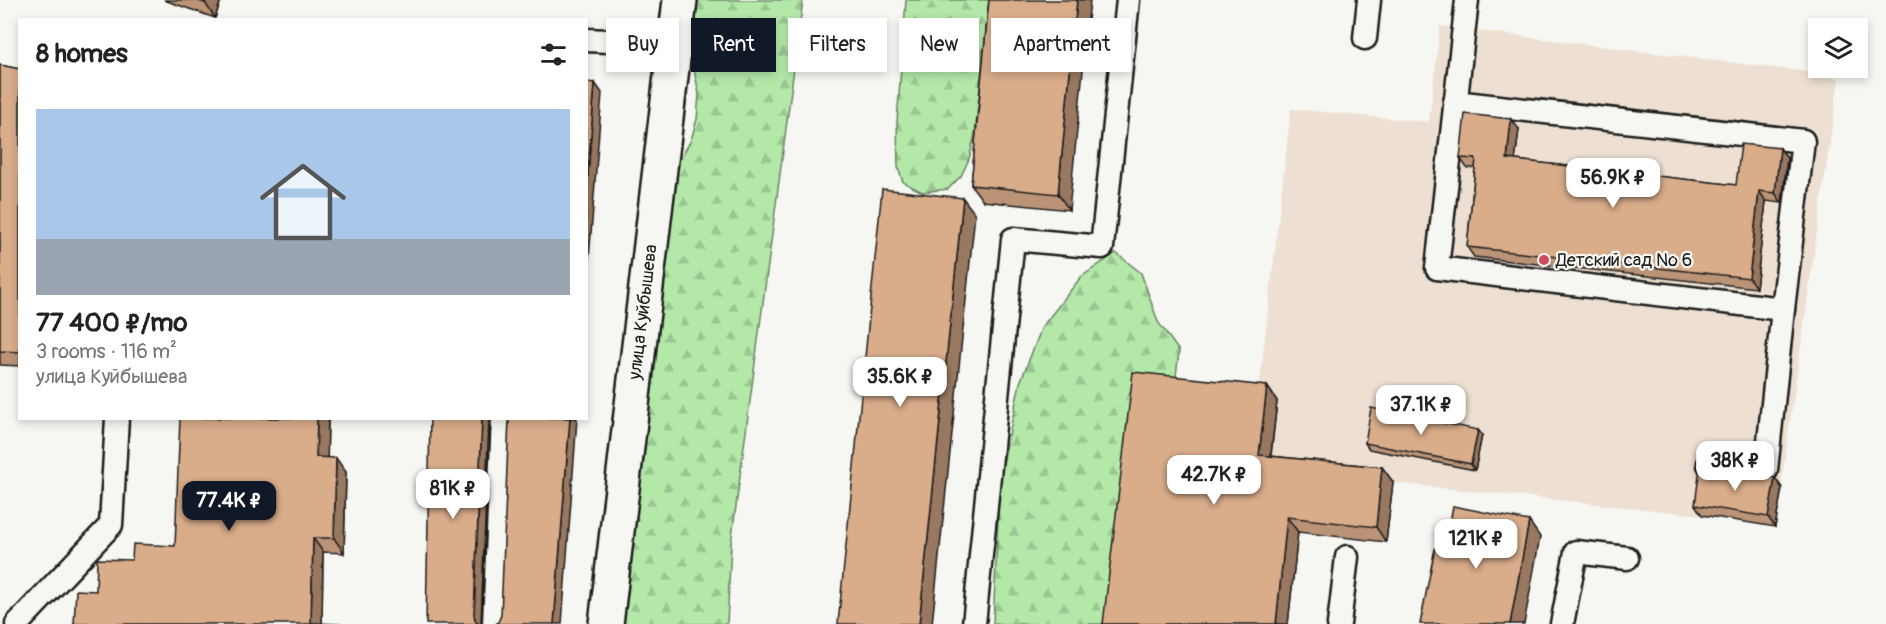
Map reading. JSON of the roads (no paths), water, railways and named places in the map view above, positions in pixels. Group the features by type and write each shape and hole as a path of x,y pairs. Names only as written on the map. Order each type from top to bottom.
{"street":[{"name":"улица Куйбышева","path":"678,18 680,0"},
{"name":"улица Куйбышева","path":"606,624 671,72"}],"lane":[{"path":"974,624 1013,239 1102,247 1128,0"},
{"path":"1365,38 1369,0"},
{"path":"1467,0 1437,268 1783,309"},
{"path":"1455,102 1803,141 1766,470 1709,464"},
{"path":"17,624 111,525 117,420"},
{"path":"494,624 503,420"},
{"path":"1562,624 1576,552 1627,558"},
{"path":"1339,624 1347,557"}],"place":[{"name":"Детский сад № 6","path":"1544,260"}]}
